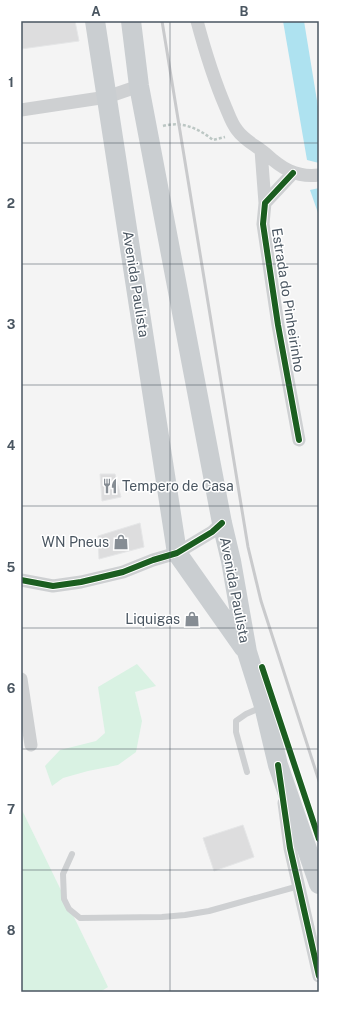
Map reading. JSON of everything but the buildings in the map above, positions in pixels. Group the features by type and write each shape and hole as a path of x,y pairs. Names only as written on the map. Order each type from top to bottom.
{"main road":[{"name":"Avenida Paulista","path":"95,21 178,553 247,652"},
{"name":"Avenida Paulista","path":"131,21 139,86 147,130 222,523 231,561 247,652"},
{"path":"247,652 264,706 278,765 319,884"}],"street":[{"path":"197,21 209,63 227,110 238,131 245,139 293,173 313,176"},
{"path":"21,110 107,96 139,86"},
{"name":"Estrada do Pinheirinho","path":"261,150 265,203 263,224 278,325 299,440"},
{"path":"265,203 293,173"},
{"path":"21,580 53,586 81,582 123,572 153,560 178,553 212,532 222,523"},
{"path":"21,680 31,745"},
{"path":"278,765 290,848 319,976"}],"lane":[{"path":"247,772 236,732 236,721 246,714 264,706"},
{"path":"72,854 63,874 64,900 68,909 80,918 162,917 185,915 208,911 299,886"}],"path":[{"path":"147,130 167,125 179,124 191,126 213,140 225,138 238,131"}],"green space":[{"path":"137,664 156,686 135,692 142,721 136,752 118,765 63,778 52,786 45,766 60,750 96,741 105,733 98,687"},
{"path":"21,808 108,987 100,992 21,992"}],"water":[{"path":"283,21 304,21 319,113 319,163 307,160"},
{"path":"319,188 319,216 310,190"}],"railway":[{"path":"162,21 248,547 261,601 319,781"}],"cycle path":[{"path":"293,173 265,203 263,224 278,325 299,440"},
{"path":"21,580 53,586 81,582 123,572 153,560 177,553 212,532 222,523"},
{"path":"262,667 319,839"},
{"path":"278,765 290,848 319,976"}],"place":[{"name":"Tempero de Casa","path":"110,486"},
{"name":"WN Pneus","path":"121,542"},
{"name":"Liquigas","path":"192,619"}]}
